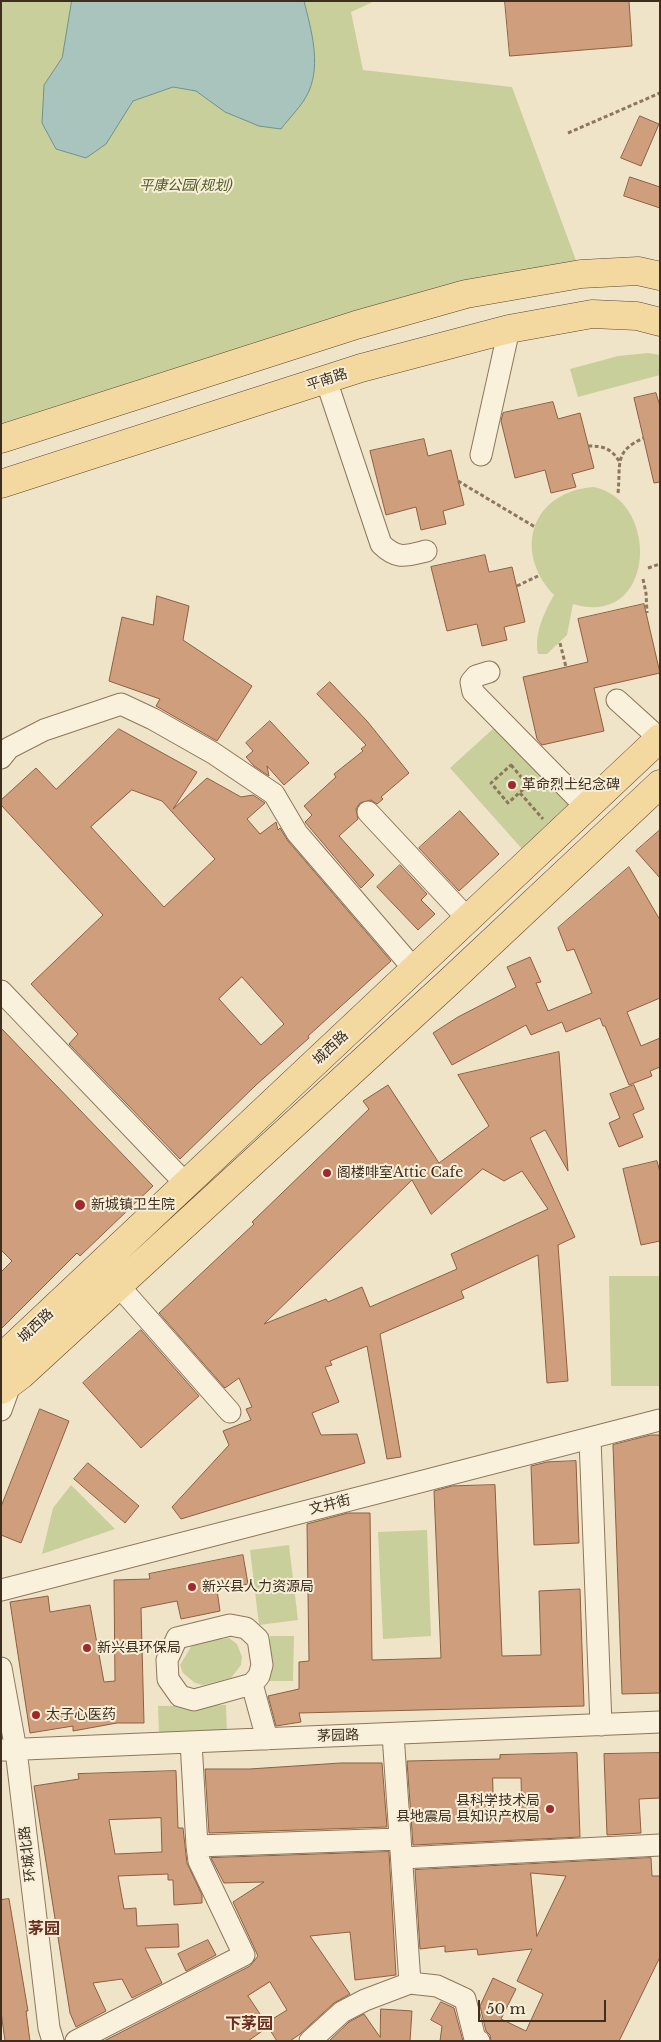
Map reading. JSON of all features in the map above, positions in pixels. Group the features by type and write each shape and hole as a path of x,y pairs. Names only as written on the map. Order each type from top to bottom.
{"main road":[{"path":"1,439 356,325 466,294 581,274 638,270 660,276"},
{"name":"平南路","path":"1,484 361,368 509,329 592,314 637,316 660,322"},
{"name":"城西路","path":"1,1358 660,738"},
{"path":"1,1390 21,1375 449,982 660,784"}],"street":[{"path":"481,455 509,329"},
{"path":"326,380 381,544 390,553 403,556 426,551"},
{"path":"489,672 476,676 471,682 473,692 586,807"},
{"path":"617,700 660,738"},
{"path":"1,758 9,748 44,730 121,704 153,719 213,752 274,794 297,833 414,969"},
{"path":"368,812 468,919"},
{"path":"1,992 186,1184"},
{"path":"118,1286 230,1412"},
{"path":"1,1410 21,1354 35,1326"},
{"name":"文井街","path":"1,1590 660,1420"},
{"path":"590,1438 601,1724"},
{"path":"230,1625 246,1628 258,1638 262,1665 260,1676 252,1684 194,1700 180,1696 168,1678 167,1660 177,1638 230,1625"},
{"name":"环城北路","path":"1,1668 9,1750 48,2018 53,2041"},
{"path":"252,1684 267,1739"},
{"name":"茅园路","path":"9,1750 660,1722"},
{"path":"393,1734 410,1983"},
{"path":"76,2041 244,1955 199,1861 191,1742"},
{"path":"197,1846 401,1849 660,1845"},
{"path":"310,2041 342,2012 364,2000 410,1983 437,1986 466,1999 475,2038 479,2041"}],"path":[{"path":"568,133 660,93"},
{"path":"618,493 619,461 626,448 644,438"},
{"path":"588,446 602,446 613,452 619,461"},
{"path":"458,481 535,526"},
{"path":"648,568 660,564"},
{"path":"517,586 538,576"},
{"path":"643,579 647,613"},
{"path":"560,643 566,667"},
{"path":"511,765 528,785 520,793 508,803 490,783 511,765"},
{"path":"520,793 557,835"}],"green space":[{"name":"平康公园(规划)","path":"1,1 375,1 351,12 363,70 512,87 581,274 1,439"},
{"path":"648,353 660,355 660,375 578,397 570,369 618,356"},
{"path":"594,487 616,497 631,515 639,537 640,560 634,582 621,598 600,607 573,604 567,635 547,654 538,654 537,638 543,616 554,595 541,578 534,560 532,543 535,526 543,511 556,499 573,491"},
{"path":"495,727 580,813 531,859 450,768"},
{"path":"609,1276 660,1276 660,1386 611,1386"},
{"path":"71,1485 115,1529 42,1554 53,1508"},
{"path":"427,1530 431,1636 383,1639 378,1532"},
{"path":"289,1545 298,1620 259,1625 250,1550"},
{"path":"270,1636 294,1636 293,1681 269,1681"},
{"path":"229,1638 237,1644 242,1657 241,1665 231,1678 203,1685 195,1683 183,1673 180,1665 192,1645 210,1640"},
{"path":"226,1705 227,1733 159,1734 158,1706"}],"water":[{"path":"72,1 304,1 314,46 313,80 300,106 281,129 259,126 225,112 196,91 173,87 133,101 106,144 86,158 56,149 42,123 44,85 62,58"}],"building":[{"path":"505,1 629,1 632,46 510,56"},
{"path":"640,116 659,124 641,166 621,158"},
{"path":"630,177 660,187 660,208 624,196"},
{"path":"656,393 660,406 660,482 654,483 634,398"},
{"path":"553,402 558,419 580,413 594,468 572,474 576,487 551,493 545,470 515,478 501,421 503,413"},
{"path":"424,439 428,456 451,450 464,505 443,511 446,524 421,530 416,507 386,515 370,451"},
{"path":"485,555 489,572 512,567 525,622 504,627 507,640 482,646 477,624 447,631 431,567"},
{"path":"157,596 189,606 183,640 252,686 217,741 156,706 160,699 109,681 122,617 153,625"},
{"path":"644,604 660,673 594,688 604,731 542,745 537,739 523,677 588,662 578,619"},
{"path":"330,682 367,721 409,773 381,797 383,799 377,804 371,800 360,803 356,809 358,819 339,836 374,875 361,888 305,822 312,815 304,806 336,777 334,774 363,751 361,749 366,745 317,694"},
{"path":"270,721 309,763 284,785 267,766 269,776 254,766 246,757 253,751 246,743"},
{"path":"119,729 197,772 173,809 207,778 241,797 253,795 265,803 247,819 260,834 276,822 278,830 280,828 288,841 391,961 308,1036 309,1038 256,1085 180,1159 69,1044 78,1034 31,984 103,915 1,805 1,800 36,768 56,789","holes":["132,790 162,801 215,859 164,907 91,827","242,977 284,1024 261,1045 219,999"]},
{"path":"460,811 499,854 459,891 419,848"},
{"path":"660,830 660,878 636,851"},
{"path":"400,865 427,894 421,900 435,914 418,930 377,887"},
{"path":"629,867 660,920 660,998 627,1012 641,1046 660,1038 660,1067 650,1071 652,1076 629,1085 600,1018 566,1032 562,1022 531,1035 526,1025 452,1065 433,1033 458,1017 516,987 507,967 530,957 541,982 536,983 548,1011 592,993 574,949 567,951 558,928"},
{"path":"1,1028 153,1186 80,1256 77,1253 1,1329 1,1272 12,1261 1,1250"},
{"path":"559,1052 568,1171 545,1130 530,1138 575,1237 558,1245 568,1381 547,1383 538,1255 461,1291 464,1298 380,1334 401,1457 387,1459 367,1346 330,1361 332,1365 325,1367 339,1402 312,1413 321,1435 357,1434 365,1463 181,1519 172,1507 229,1445 223,1431 251,1420 246,1409 252,1407 239,1378 225,1388 159,1313 254,1224 252,1222 369,1109 363,1101 388,1085 439,1163 489,1126 458,1075","holes":["483,1169 504,1181 522,1171 548,1209 451,1254 457,1269 370,1307 362,1287 328,1302 326,1299 264,1324 412,1180 431,1214"]},
{"path":"634,1085 644,1109 633,1114 643,1137 619,1147 609,1123 620,1118 610,1094"},
{"path":"657,1161 660,1172 660,1241 641,1245 623,1169"},
{"path":"141,1330 199,1396 141,1448 83,1383"},
{"path":"40,1409 69,1421 21,1543 1,1535 1,1507"},
{"path":"651,1435 660,1435 660,1693 622,1694 613,1445"},
{"path":"576,1461 579,1543 534,1545 531,1466 547,1462"},
{"path":"88,1463 139,1506 125,1523 74,1479"},
{"path":"495,1485 502,1656 541,1655 539,1591 580,1589 584,1706 299,1713 301,1722 276,1726 268,1696 299,1689 299,1662 309,1661 307,1524 348,1513 370,1513 372,1660 441,1658 434,1491 452,1486"},
{"path":"243,1555 248,1584 217,1590 220,1611 181,1619 177,1601 141,1608 144,1723 117,1723 73,1731 73,1726 30,1733 10,1602 48,1596 50,1612 90,1605 104,1682 115,1681 114,1580 150,1579 149,1574"},
{"path":"577,1753 580,1837 413,1845 407,1761 500,1759 500,1755","holes":["493,1778 521,1778 522,1815 494,1817"]},
{"path":"660,1753 660,1798 639,1799 641,1833 607,1835 604,1754"},
{"path":"341,1763 382,1763 387,1827 209,1833 205,1769 249,1769"},
{"path":"176,1771 178,1828 183,1828 187,1863 202,1895 202,1903 174,1905 173,1880 168,1880 168,1874 118,1876 124,1909 136,1908 137,1926 178,1924 179,1947 145,1948 162,1983 132,1998 122,1979 93,1983 106,2011 76,2027 70,2013 34,1786 79,1779 78,1774","holes":["161,1818 162,1852 115,1854 109,1820"]},
{"path":"389,1852 396,1975 355,1980 350,1932 310,1936 350,1994 334,2003 290,2041 277,2041 268,2027 248,2041 104,2041 250,1966 258,1956 233,1902 264,1882 224,1883 211,1858","holes":["270,1982 287,2010 266,2023 248,1996"]},
{"path":"651,1858 652,1876 660,1876 660,1957 619,2041 491,2041 490,2035 486,2031 480,2006 493,1978 516,1989 501,2019 526,2031 543,1994 517,1981 532,1949 478,1955 477,1949 445,1952 445,1946 420,1949 415,1870","holes":["531,1873 566,1876 537,1936"]},
{"path":"9,1899 28,2011 26,2011 30,2041 5,2041 1,2012 1,1900"},
{"path":"208,1940 216,1955 186,1971 178,1954"},
{"path":"441,2002 454,2008 463,2041 440,2041 442,2026 431,2020"},
{"path":"381,2009 412,2011 410,2041 329,2041 349,2022 364,2014 380,2037"}],"place":[{"name":"革命烈士纪念碑","path":"512,785"},
{"name":"阁楼啡室Attic Cafe","path":"327,1173"},
{"name":"新城镇卫生院","path":"80,1205"},
{"name":"新兴县人力资源局","path":"192,1587"},
{"name":"新兴县环保局","path":"87,1648"},
{"name":"太子心医药","path":"36,1715"},
{"name":"县科学技术局 县地震局 县知识产权局","path":"550,1809"}],"district":[{"name":"茅园","path":"44,1929"},
{"name":"下茅园","path":"249,2024"}]}
